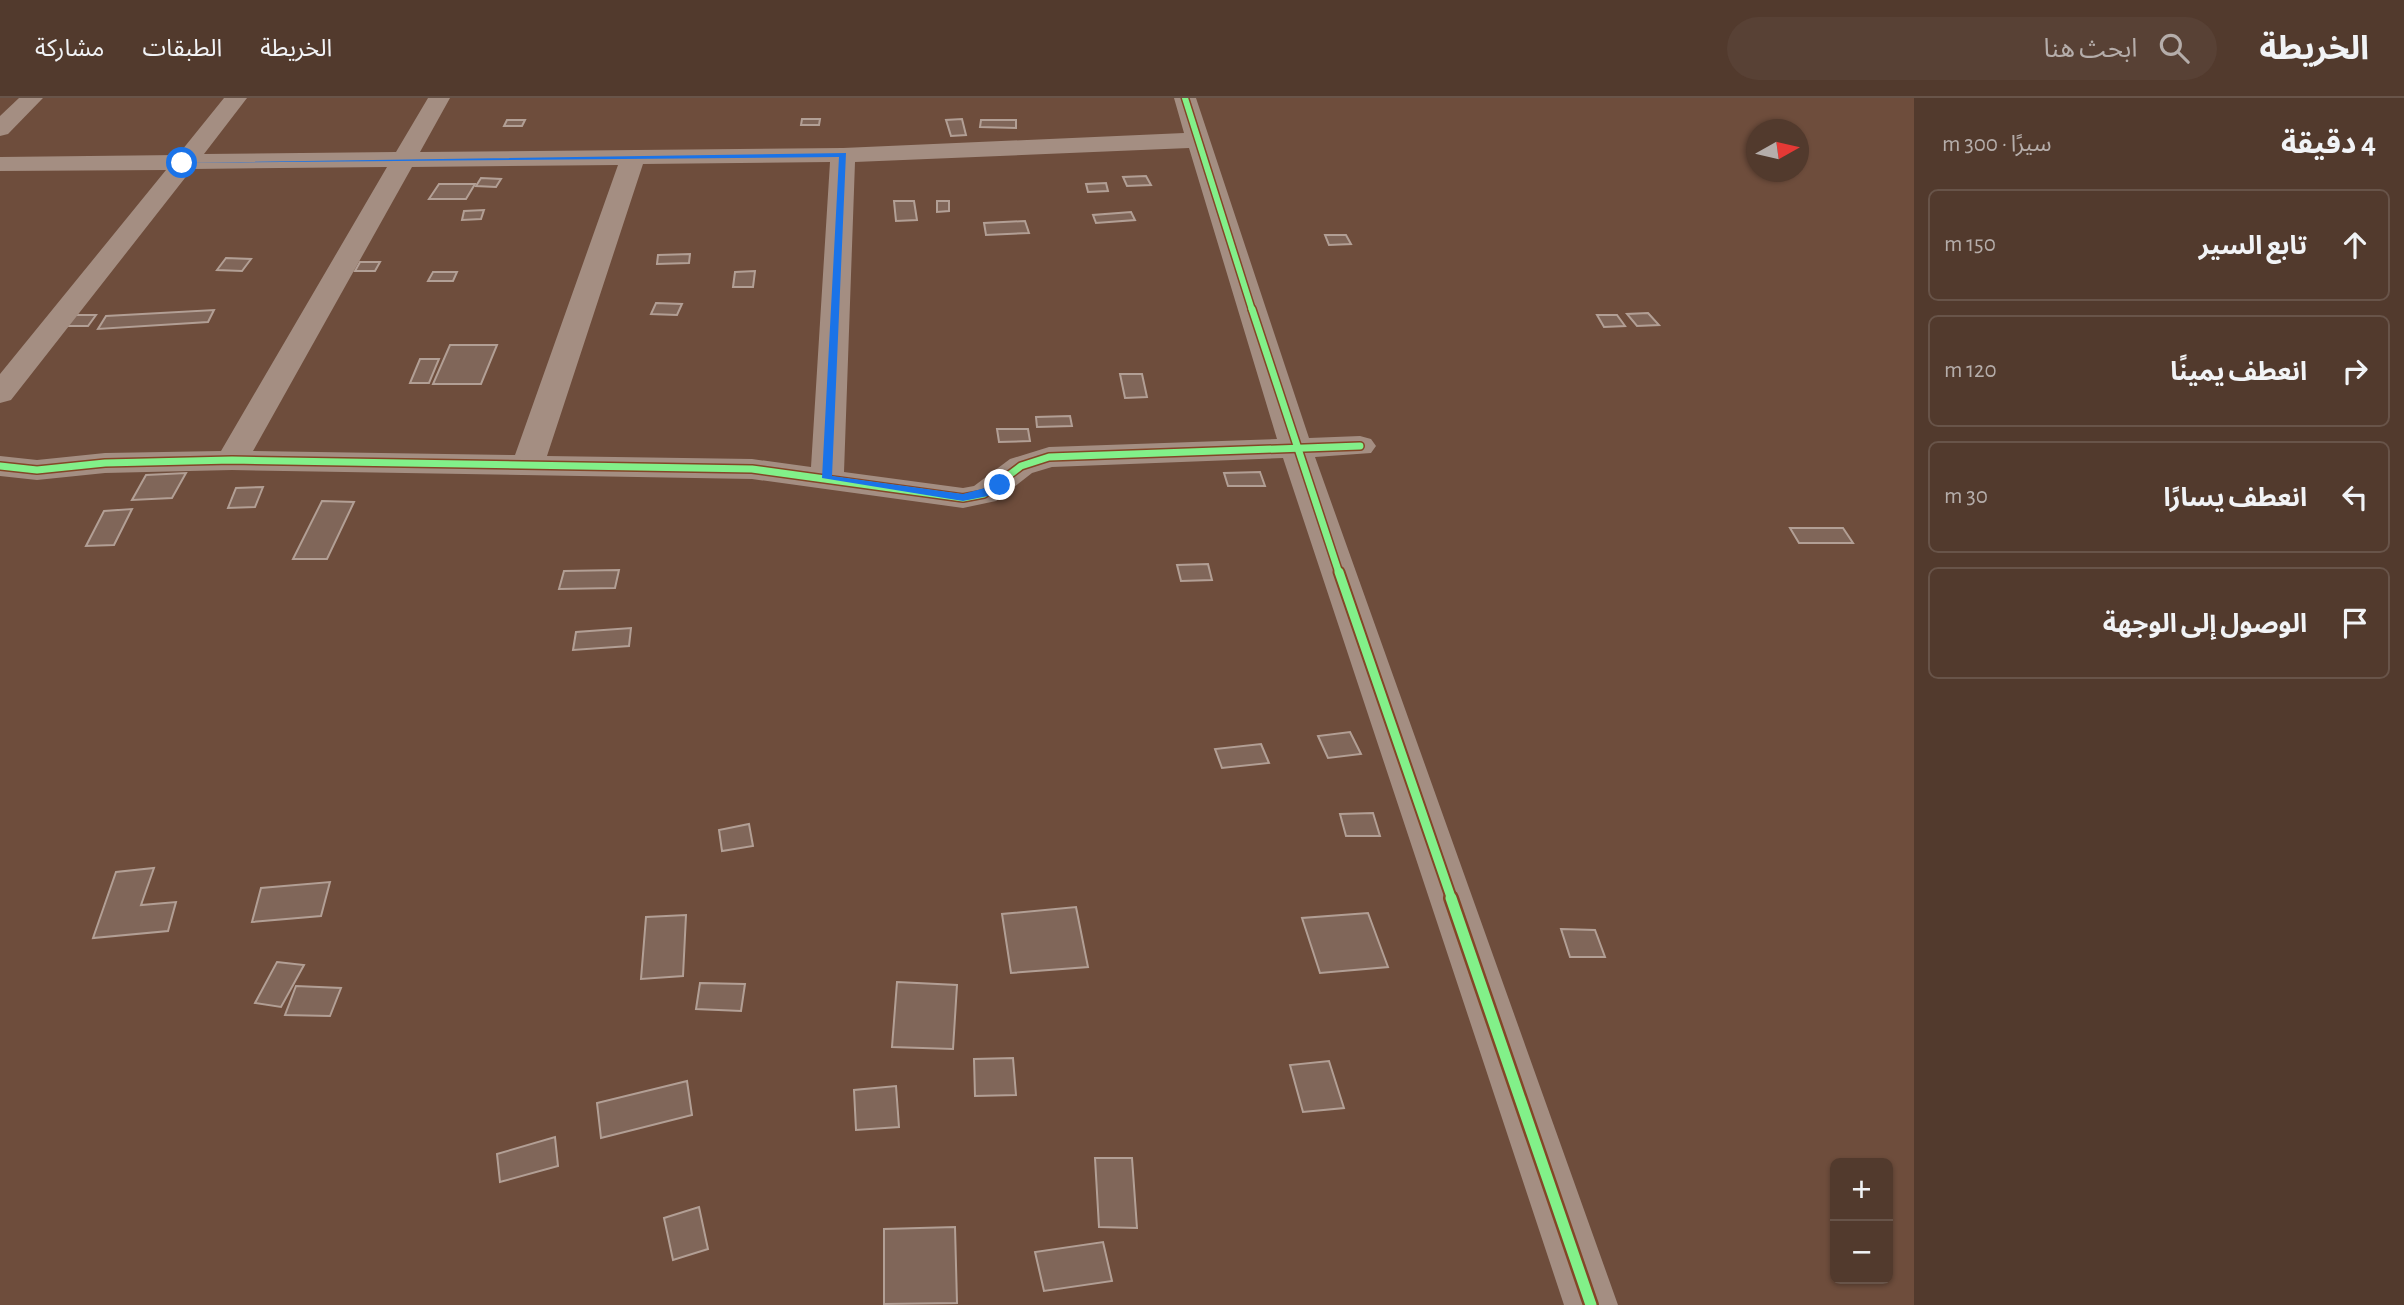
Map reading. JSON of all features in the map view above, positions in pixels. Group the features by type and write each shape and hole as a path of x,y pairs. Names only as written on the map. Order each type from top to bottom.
{"street":[{"path":"0,129 32,98"},
{"path":"0,394 236,98"},
{"path":"232,460 439,98"},
{"path":"1185,98 1296,448 1591,1305"},
{"path":"0,164 843,155 1199,140"},
{"path":"827,478 843,155"},
{"path":"528,466 633,158"},
{"path":"0,466 37,470 106,463 232,460 752,469 963,498 984,494 1021,466 1049,457 1360,446"}],"building":[{"path":"802,119 820,119 819,125 801,125"},
{"path":"962,119 966,135 951,136 946,120"},
{"path":"507,120 525,120 522,126 504,126"},
{"path":"981,120 1016,120 1016,128 980,127"},
{"path":"1146,176 1151,185 1127,186 1123,177"},
{"path":"481,178 501,179 496,187 476,186"},
{"path":"1106,183 1108,191 1088,192 1086,184"},
{"path":"439,184 475,184 466,199 429,199"},
{"path":"894,201 914,201 917,220 896,221"},
{"path":"937,201 949,201 949,211 937,212"},
{"path":"484,210 481,219 462,220 464,211"},
{"path":"1131,212 1135,220 1096,223 1093,215"},
{"path":"1025,221 1029,233 986,235 984,223"},
{"path":"1325,235 1346,235 1351,244 1329,245"},
{"path":"690,254 689,263 657,264 658,255"},
{"path":"226,258 251,259 242,271 217,270"},
{"path":"360,262 380,262 375,271 355,271"},
{"path":"755,271 753,287 733,287 735,272"},
{"path":"433,272 457,272 453,281 428,281"},
{"path":"656,303 682,304 677,315 651,314"},
{"path":"214,310 208,322 98,329 106,316"},
{"path":"1648,313 1659,325 1637,326 1627,314"},
{"path":"73,315 96,315 88,326 65,326"},
{"path":"1597,315 1617,315 1625,326 1604,327"},
{"path":"450,345 497,345 481,384 433,384"},
{"path":"420,359 439,359 429,383 410,383"},
{"path":"1120,374 1142,374 1147,397 1125,398"},
{"path":"1070,416 1072,426 1037,427 1036,417"},
{"path":"997,429 1028,429 1030,441 999,442"},
{"path":"1260,472 1265,486 1228,486 1224,473"},
{"path":"186,473 172,498 132,500 146,475"},
{"path":"263,487 255,507 228,508 236,488"},
{"path":"322,501 354,502 327,559 293,559"},
{"path":"132,509 114,545 86,546 104,511"},
{"path":"1790,528 1843,528 1853,543 1799,543"},
{"path":"1208,564 1212,580 1181,581 1177,565"},
{"path":"619,570 615,588 559,589 564,571"},
{"path":"631,628 629,646 573,650 576,632"},
{"path":"1350,732 1361,754 1328,758 1318,736"},
{"path":"1261,744 1269,763 1222,768 1215,749"},
{"path":"1373,813 1380,836 1346,836 1340,814"},
{"path":"749,824 753,846 722,851 719,830"},
{"path":"154,868 141,905 176,902 168,931 93,938 116,872"},
{"path":"330,882 321,916 252,922 261,888"},
{"path":"1076,907 1088,967 1011,973 1002,914"},
{"path":"1368,913 1388,967 1320,973 1302,918"},
{"path":"686,915 683,976 641,979 646,917"},
{"path":"1561,929 1595,930 1605,957 1570,957"},
{"path":"277,962 304,965 281,1007 255,1003"},
{"path":"897,982 957,985 953,1049 892,1047"},
{"path":"700,983 745,984 741,1011 696,1009"},
{"path":"296,986 341,988 330,1016 285,1015"},
{"path":"1013,1058 1016,1095 975,1096 974,1059"},
{"path":"1329,1061 1344,1108 1303,1112 1290,1065"},
{"path":"687,1081 692,1115 601,1138 597,1103"},
{"path":"896,1086 899,1127 856,1130 854,1090"},
{"path":"555,1137 558,1166 500,1182 497,1154"},
{"path":"1095,1158 1132,1158 1137,1228 1099,1227"},
{"path":"699,1207 708,1249 673,1260 664,1218"},
{"path":"955,1227 957,1303 884,1304 884,1229"},
{"path":"1103,1242 1112,1281 1044,1291 1035,1252"}],"cycle path":[{"path":"1185,98 1296,448 1591,1305"},
{"path":"0,466 37,470 105,463 232,460 752,469 963,498 984,494 1021,466 1049,457 1360,446"}],"route":[{"path":"182,163 843,155 827,478 963,498 984,494 1000,485"}]}
